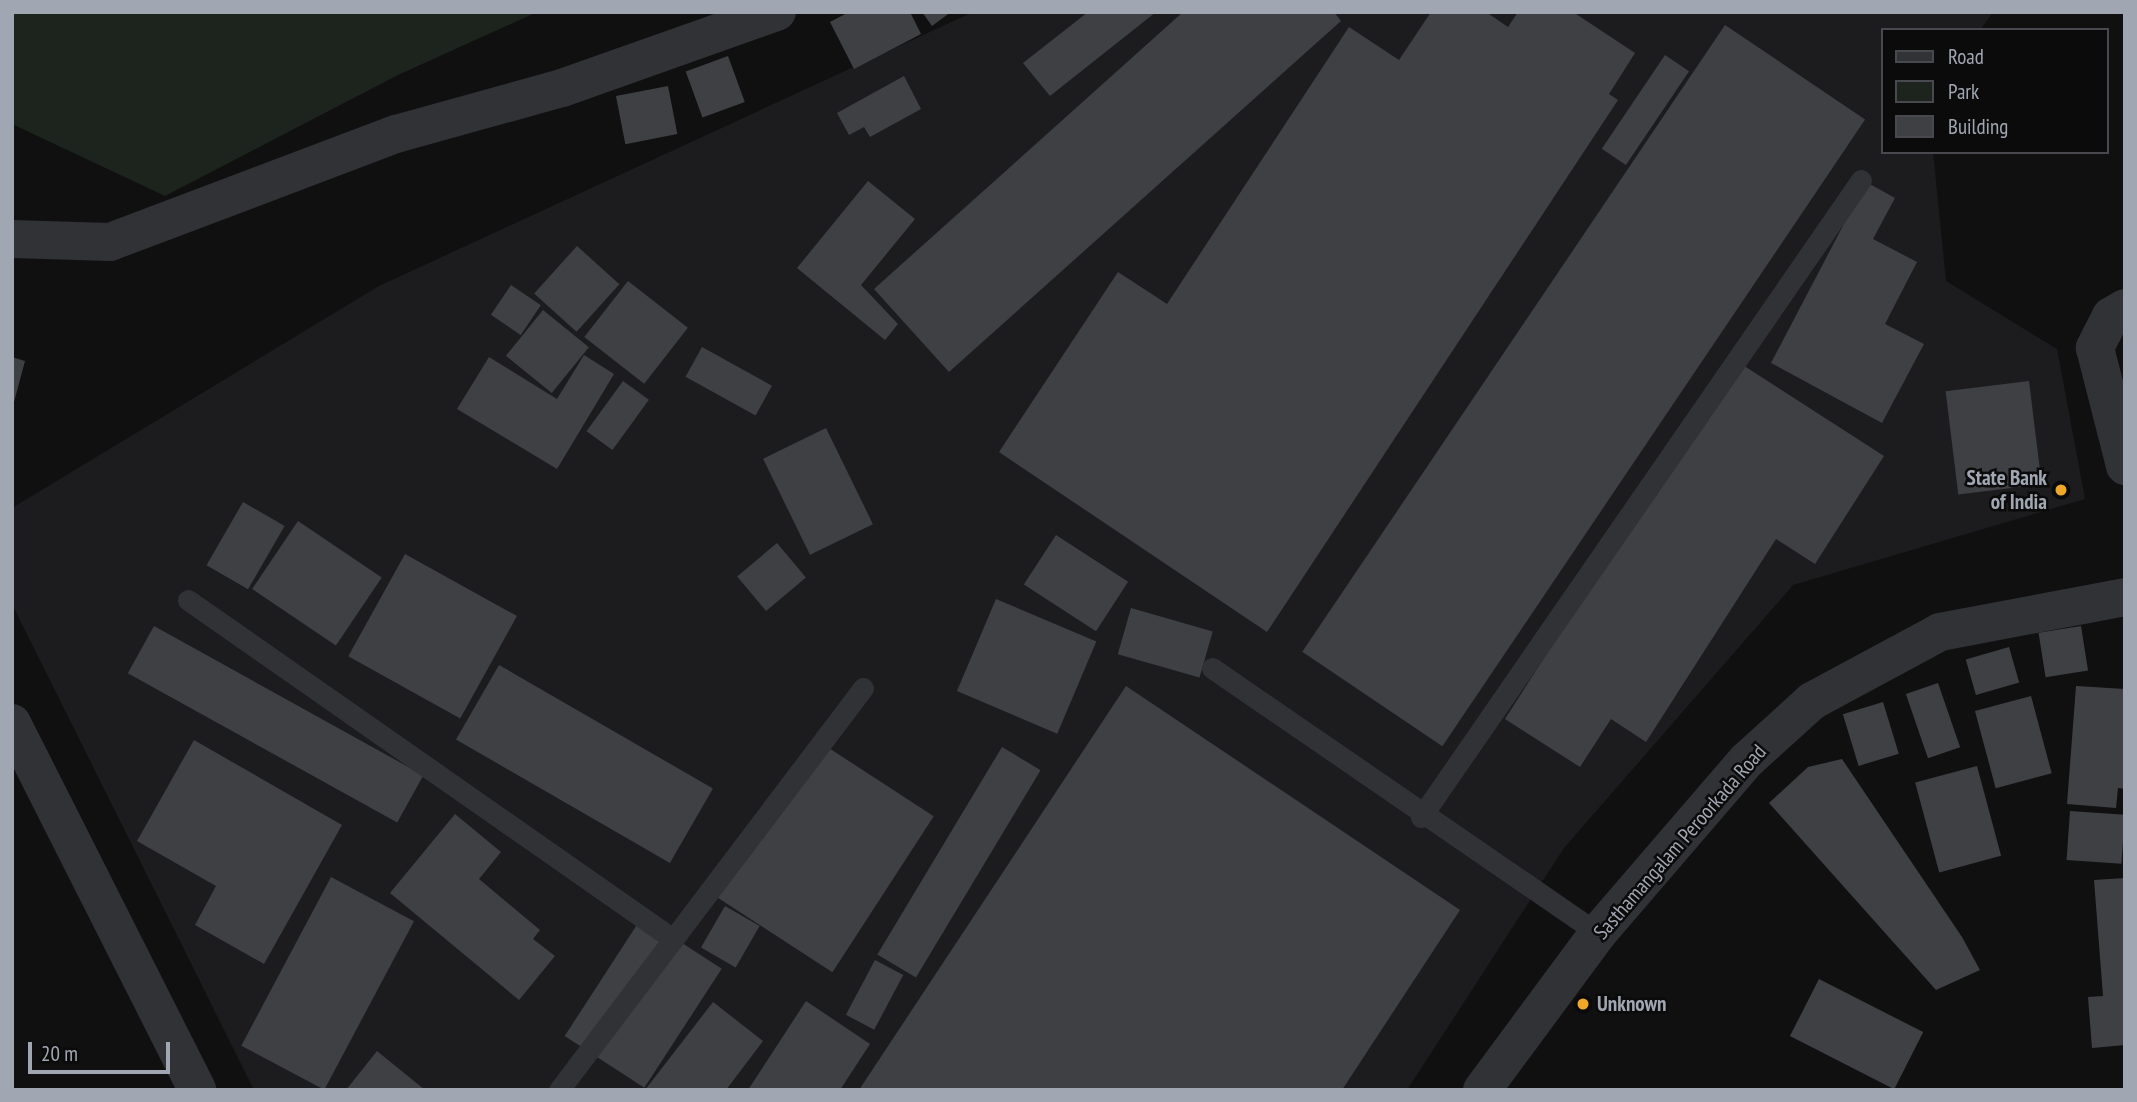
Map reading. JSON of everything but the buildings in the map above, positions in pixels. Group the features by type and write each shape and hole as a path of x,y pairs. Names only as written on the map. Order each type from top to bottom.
{"street":[{"path":"12,239 110,242 396,134 562,88 777,12"},
{"path":"2125,309 2112,316 2095,348 2125,466"},
{"name":"Sasthamangalam Peroorkada Road","path":"1482,1090 1598,933 1747,760 1812,701 1940,632 2125,597"},
{"path":"12,723 197,1090"}],"lane":[{"path":"1421,817 1861,180"},
{"path":"188,600 673,939"},
{"path":"1212,668 1421,817 1598,933"},
{"path":"559,1090 863,688"}],"shaded area":[{"path":"973,12 1993,12 1981,28 1882,28 1882,154 1933,154 1946,281 2057,349 2085,499 1793,585 1564,848 1407,1090 254,1090 12,604 12,508 379,286"}],"green space":[{"path":"12,12 537,12 398,75 165,196 12,124"}],"place":[{"name":"State Bank of India","path":"2061,490"},
{"name":"Unknown","path":"1583,1004"}]}
